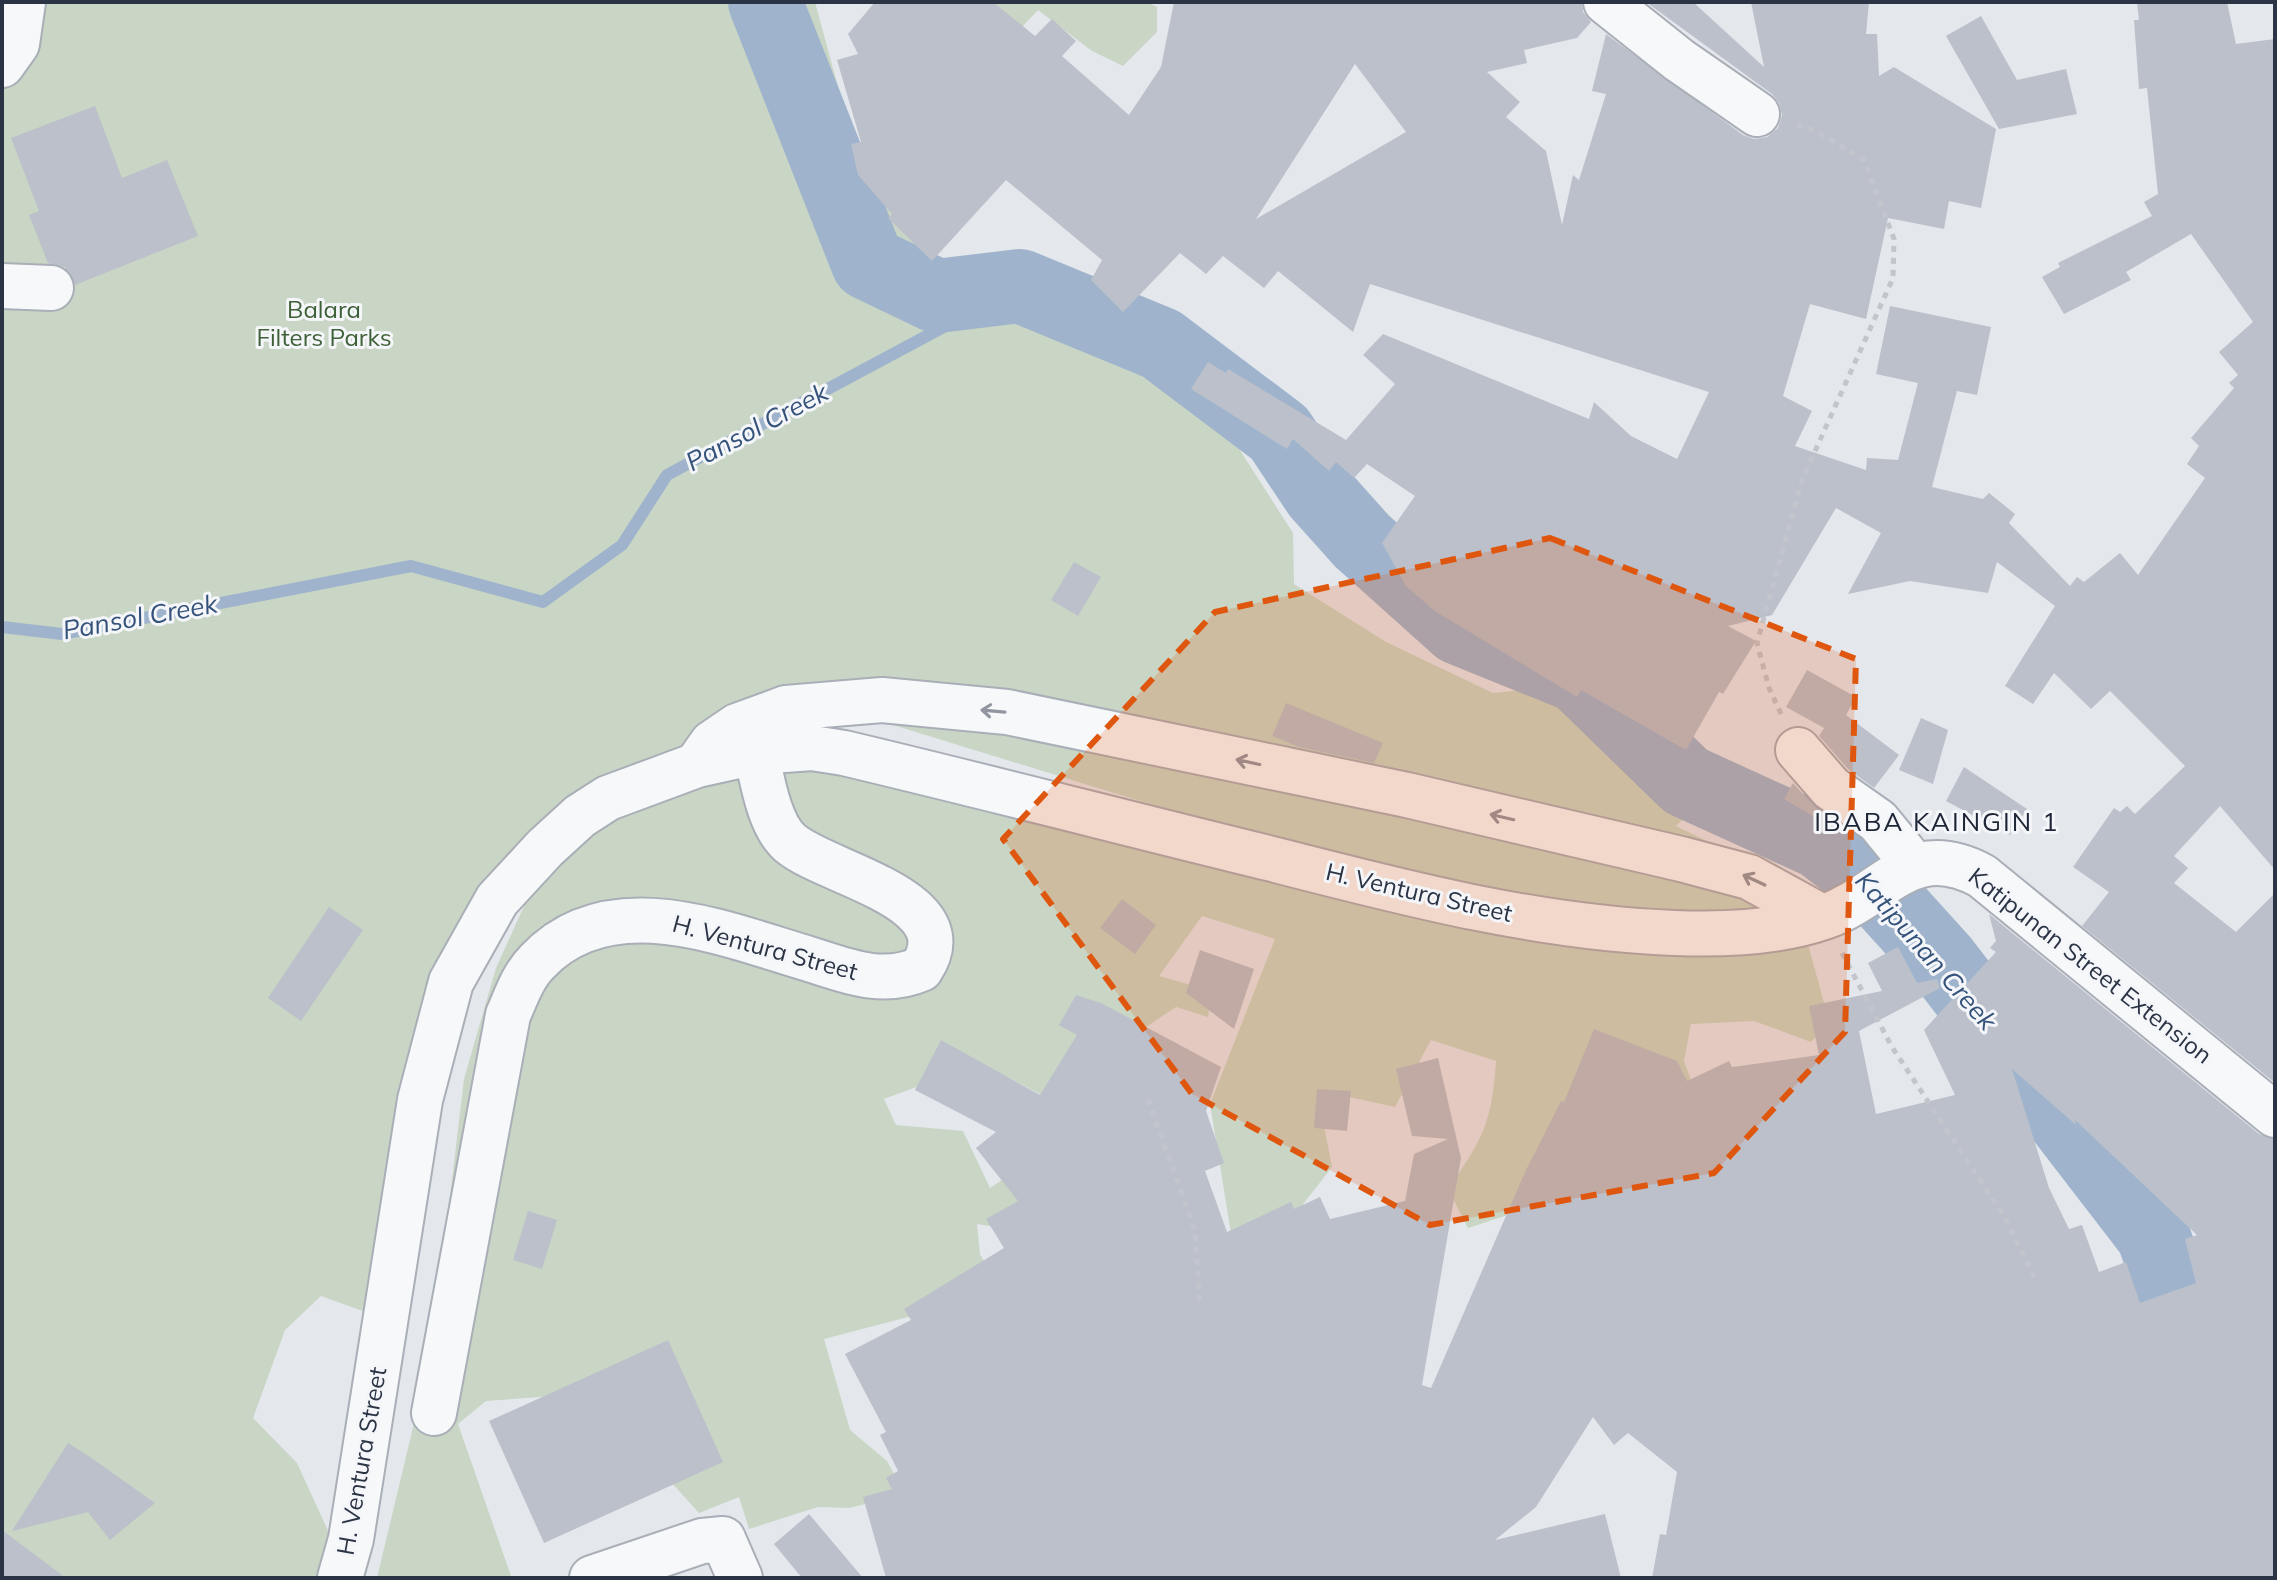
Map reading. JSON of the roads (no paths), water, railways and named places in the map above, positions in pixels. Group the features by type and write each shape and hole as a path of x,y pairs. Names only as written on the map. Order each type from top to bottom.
{"street":[{"path":"2,65 17,44 23,2"},
{"path":"1606,2 1679,60 1757,114"},
{"path":"2,286 51,288"},
{"path":"697,765 712,743 737,726 786,708 882,700 1007,712 1407,795 1681,859 1749,877 1835,912"},
{"name":"H. Ventura Street","path":"340,1578 351,1539 420,1100 451,982 497,900 545,848 580,816 608,798 697,765 756,752 812,748 844,753 1397,891 1595,927 1722,934 1773,929 1835,912 1902,870"},
{"path":"1798,750 1831,788 1878,821 1902,870"},
{"name":"H. Ventura Street","path":"434,1413 508,1015 535,963 556,945 579,934 614,923 659,920 704,927 884,979 921,969 931,955 931,936 918,914 898,897 813,858 788,842 778,826 756,752"},
{"name":"Katipunan Street Extension","path":"1902,870 1951,863 1982,876 2275,1115"},
{"path":"370,1578 384,1515 449,1090 470,991 487,952 513,913"},
{"path":"592,1578 702,1541 723,1539 740,1578"}],"waterway":[{"name":"Katipunan Creek","path":"765,2 868,263 937,296 1020,286 1161,344 1279,433 1319,493 1362,541 1459,628 1578,676 1686,781 1820,842 1866,877 1942,961 2153,1235 2211,1398 2275,1447"},
{"name":"Pansol Creek","path":"2,627 62,634 411,566 543,602 622,545 667,475 1020,286"}],"district":[{"name":"IBABA KAINGIN 1","path":"1937,822"}],"park label":[{"name":"Balara Filters Parks","path":"324,324"}]}
